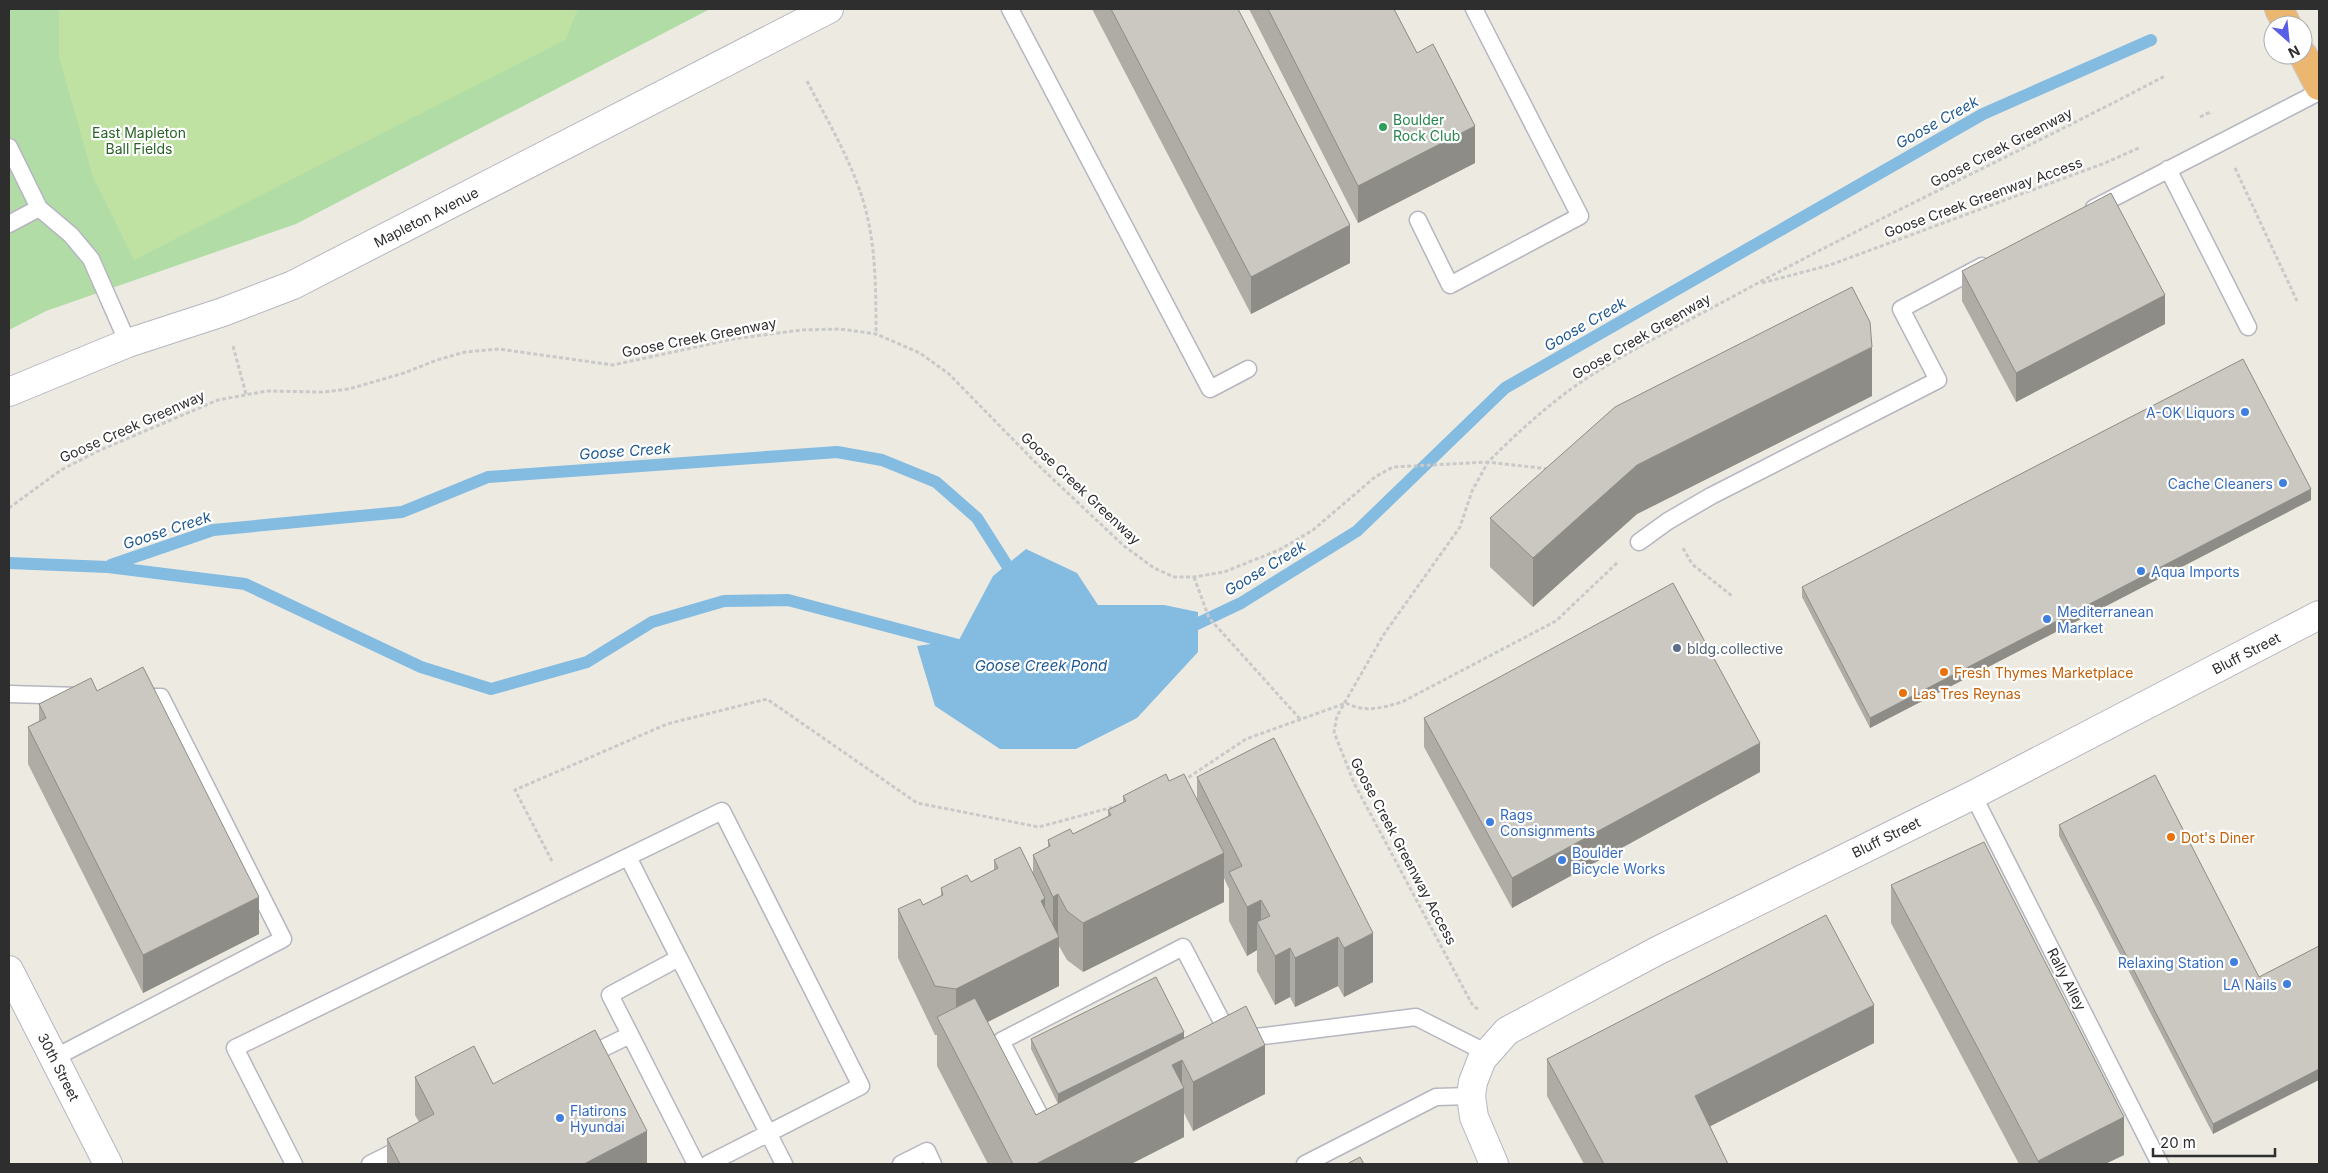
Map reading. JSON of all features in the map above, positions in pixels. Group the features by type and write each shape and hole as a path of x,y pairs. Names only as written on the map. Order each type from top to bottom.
{"highway":[{"path":"2308,65 2319,86"}],"street":[{"name":"Mapleton Avenue","path":"9,392 128,343 223,312 293,286 829,9"},
{"name":"Bluff Street","path":"1472,1089 1487,1053 1507,1031 1665,946 1973,795 2319,615"},
{"name":"30th Street","path":"9,970 108,1164"},
{"path":"1472,1089 1474,1117 1494,1164"}],"lane":[{"path":"1010,9 1210,388 1248,369"},
{"path":"1418,220 1450,285 1580,216 1474,9"},
{"path":"2082,214 2319,92"},
{"path":"9,147 40,208 72,235 91,259 128,343"},
{"path":"2168,169 2248,327"},
{"path":"9,224 40,208"},
{"path":"1639,542 1711,496 1938,380 1900,309 1996,259"},
{"path":"9,694 94,696"},
{"path":"54,1058 283,939 161,697 123,696"},
{"name":"Rally Alley","path":"1973,795 2160,1164"},
{"path":"294,1164 235,1048 722,811 861,1086 708,1164"},
{"path":"628,857 784,1164"},
{"path":"1068,1126 1050,1135 1002,1041 1183,946 1232,1040"},
{"path":"679,958 610,995 696,1164"},
{"path":"1215,1050 1232,1040 1416,1017 1487,1053"},
{"path":"571,1064 630,1035"},
{"path":"1305,1164 1436,1097 1472,1089"},
{"path":"370,1164 418,1140"},
{"path":"901,1164 927,1151 933,1164"}],"path":[{"name":"Goose Creek Greenway","path":"9,508 62,470 98,451 192,409 218,400 267,391 322,392 350,388 404,374 437,360 465,352 499,349 613,365 733,340 801,330 840,329 876,334 920,353 949,374 1038,464 1124,546 1154,568 1174,577 1194,577 1224,572 1279,550 1313,530 1375,477 1393,468 1414,465 1488,462 1531,420 1572,389 1624,356 1833,243 1954,184 2165,76"},
{"path":"807,80 851,167 862,195 869,227 876,282 876,334"},
{"path":"2194,120 2210,112 2222,142 2297,301"},
{"name":"Goose Creek Greenway Access","path":"1756,284 1830,266 2096,167 2146,145"},
{"path":"223,312 246,394"},
{"path":"1488,462 1552,469"},
{"name":"Goose Creek Greenway Access","path":"1488,462 1472,491 1460,527 1384,634 1337,716 1334,732 1354,783 1473,1006 1507,1031"},
{"path":"1668,522 1692,564 1732,596"},
{"path":"1182,782 1246,739 1300,719 1346,703 1355,707 1376,710 1402,702 1556,621 1639,542"},
{"path":"1194,577 1209,618 1300,719"},
{"path":"566,887 515,790 667,724 767,699 917,803 1039,827 1121,805"}],"green space":[{"name":"East Mapleton Ball Fields","path":"9,9 710,9 296,224 46,311 9,330"},
{"name":"East Mapleton Ball Fields","path":"59,9 578,9 565,40 134,260 93,177 59,57"}],"water":[{"name":"Goose Creek Pond","path":"1026,549 1077,573 1098,605 1164,605 1198,612 1198,652 1137,718 1076,749 1000,749 935,706 917,646 959,640 993,576"}],"building":[{"path":"1111,9 1238,9 1350,225 1251,277"},
{"name":"Boulder Rock Club","path":"1268,9 1394,9 1417,53 1433,44 1475,126 1358,186"},
{"path":"2111,193 2165,295 2016,373 1962,271"},
{"path":"1852,287 1870,322 1872,347 1637,465 1533,558 1490,518 1615,407"},
{"path":"2243,359 2311,489 1870,718 1802,587"},
{"path":"1673,583 1760,743 1512,878 1424,718"},
{"path":"143,667 259,897 143,955 28,727 46,718 39,704 91,678 97,691"},
{"path":"1274,738 1373,933 1344,948 1338,937 1295,958 1290,948 1275,956 1257,922 1270,916 1261,900 1247,907 1229,872 1242,866 1197,777"},
{"path":"1166,774 1169,781 1184,774 1224,853 1083,923 1067,911 1058,894 1053,897 1033,855 1050,846 1048,840 1070,829 1073,834 1111,815 1108,810 1126,801 1123,796"},
{"path":"2155,775 2259,977 2319,946 2319,1069 2213,1124 2059,825"},
{"path":"1984,842 2124,1117 2038,1161 1891,885"},
{"path":"1020,847 1045,898 1041,901 1059,937 956,989 935,986 898,909 920,899 923,905 943,895 941,888 967,875 971,882 998,868 994,860"},
{"path":"1826,915 1874,1005 1695,1096 1728,1164 1604,1164 1547,1059"},
{"path":"1156,977 1184,1032 1058,1094 1031,1039"},
{"path":"975,998 1036,1115 1246,1006 1265,1045 1193,1082 1182,1060 1172,1065 1184,1088 1036,1164 1013,1164 937,1017"},
{"path":"595,1030 647,1131 584,1164 400,1164 387,1139 434,1114 415,1077 474,1046 493,1084"},
{"path":"1360,1157 1364,1164 1347,1164"}],"waterway":[{"name":"Goose Creek","path":"1182,631 1241,603 1357,531 1505,388 1983,114 2151,40"},
{"name":"Goose Creek","path":"111,565 213,530 402,512 488,477 837,452 882,460 936,482 977,518 1015,578"},
{"name":"Goose Creek","path":"9,563 108,567 245,584 421,667 491,689 587,662 652,622 724,601 788,600 962,646"}],"place":[{"name":"Boulder Rock Club","path":"1383,127"},
{"name":"A-OK Liquors","path":"2245,412"},
{"name":"Cache Cleaners","path":"2283,483"},
{"name":"Aqua Imports","path":"2141,571"},
{"name":"Mediterranean Market","path":"2047,619"},
{"name":"bldg.collective","path":"1677,648"},
{"name":"Fresh Thymes Marketplace","path":"1944,672"},
{"name":"Las Tres Reynas","path":"1903,693"},
{"name":"Rags Consignments","path":"1490,822"},
{"name":"Dot's Diner","path":"2171,837"},
{"name":"Boulder Bicycle Works","path":"1562,860"},
{"name":"Relaxing Station","path":"2234,962"},
{"name":"LA Nails","path":"2287,984"},
{"name":"Flatirons Hyundai","path":"560,1118"}]}
